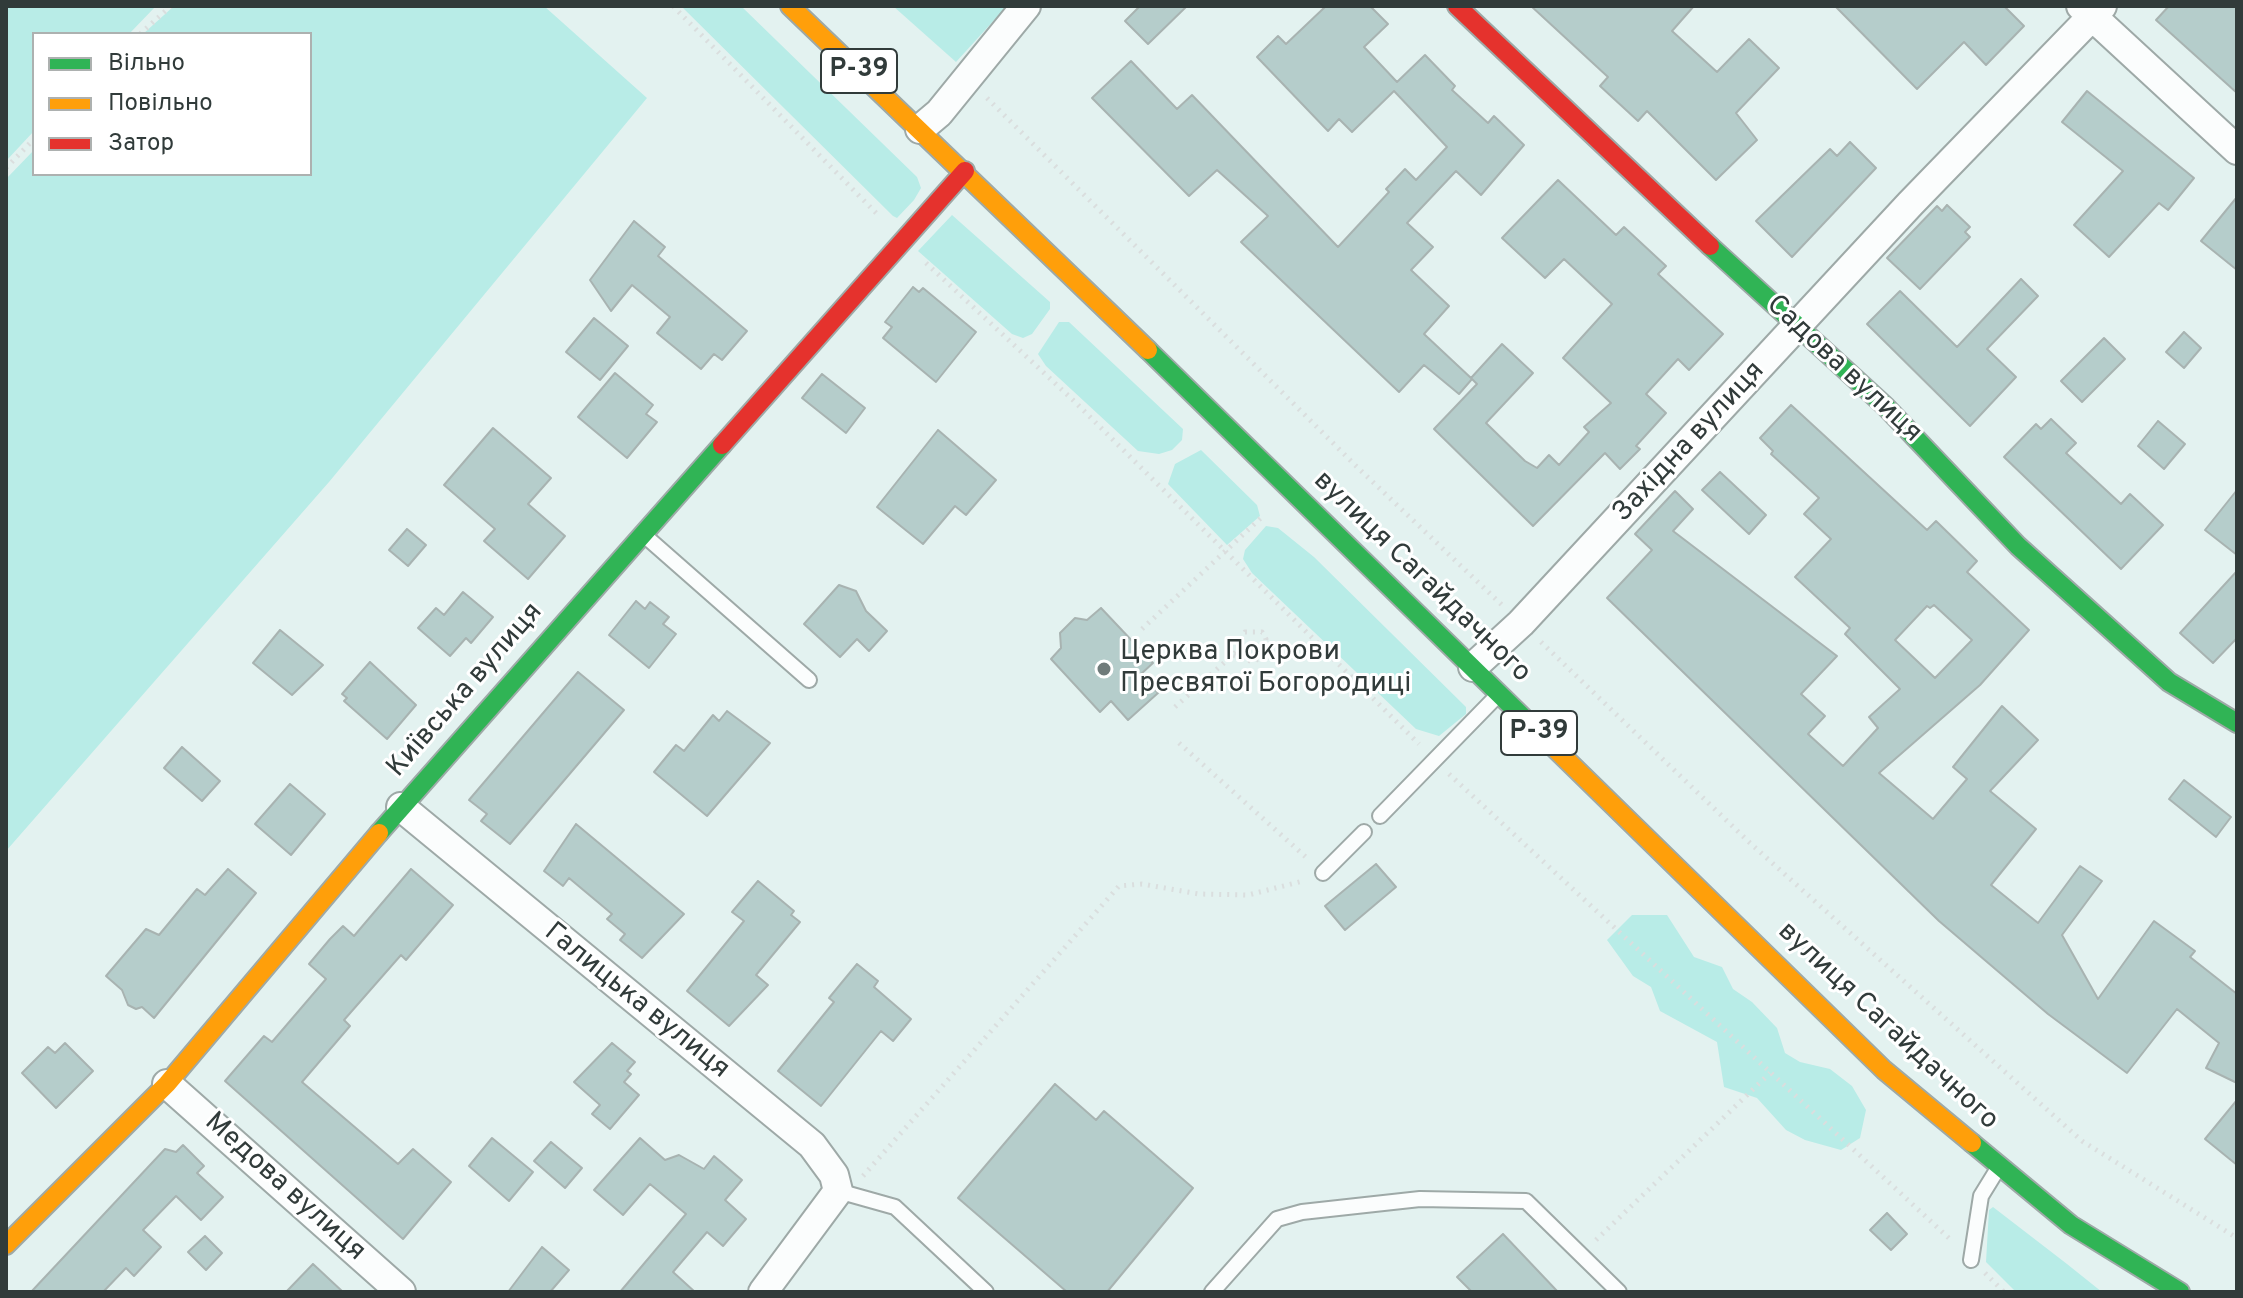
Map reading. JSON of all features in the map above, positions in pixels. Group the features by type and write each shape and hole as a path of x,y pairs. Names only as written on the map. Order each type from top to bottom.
{"street":[{"name":"Р-39","path":"790,6 924,133"},
{"path":"924,133 1026,6"},
{"name":"Садова вулиця","path":"1457,6 1797,328 1885,406 2018,546 2169,682 2237,723"},
{"path":"2091,10 2237,150"},
{"name":"Західна вулиця","path":"1473,667 1521,623 2091,10"},
{"name":"вулиця Сагайдачного","path":"924,133 1884,1070 2071,1225 2167,1289"},
{"name":"Київська вулиця","path":"6,1245 167,1084 401,807 965,171"},
{"name":"Галицька вулиця","path":"401,807 812,1145 834,1175 832,1201"},
{"name":"Медова вулиця","path":"167,1084 401,1292"},
{"path":"763,1292 832,1201"}],"lane":[{"path":"643,533 809,680"},
{"path":"1380,816 1499,694"},
{"path":"1323,873 1364,832"},
{"path":"1971,1260 1981,1196 1999,1167"},
{"path":"1212,1292 1277,1219 1302,1212 1420,1199 1526,1201 1619,1292"},
{"path":"832,1201 895,1207 986,1292"}],"path":[{"path":"142,32 171,6"},
{"path":"673,6 902,239"},
{"path":"966,78 1355,465 1750,843 2082,1141 2237,1238"},
{"path":"6,168 32,141"},
{"path":"1142,629 1225,555 1290,489"},
{"path":"1175,707 1233,655 1245,632 1262,632 1266,639 1261,657 1253,662 1233,655"},
{"path":"1179,743 1323,873"},
{"path":"832,1201 862,1177 1119,886 1142,884 1199,894 1248,895 1323,873"},
{"path":"1580,1254 1770,1073"}],"shaded area":[{"path":"6,6 156,6 131,32 32,32 32,133 6,161"},
{"path":"174,6 544,6 647,98 329,482 6,851 6,179 32,152 32,176 312,176 312,32 145,32"},
{"path":"681,6 741,6 917,177 921,188 914,200 897,218 893,216"},
{"path":"893,6 1007,6 956,62"},
{"path":"952,215 1050,302 1050,309 1032,334 1023,338 1012,334 918,251"},
{"path":"1059,322 1069,322 1183,429 1182,440 1172,450 1159,454 1138,451 1046,366 1038,354"},
{"path":"1201,450 1257,505 1260,516 1227,545 1168,484 1175,464"},
{"path":"1266,526 1278,528 1314,557 1466,707 1466,714 1439,736 1416,729 1252,573 1243,559 1245,550"},
{"path":"1632,915 1667,915 1694,957 1722,967 1733,989 1752,1002 1777,1028 1785,1053 1800,1062 1830,1069 1852,1086 1866,1110 1860,1138 1841,1150 1805,1140 1786,1130 1757,1098 1724,1087 1717,1042 1660,1011 1651,987 1633,976 1607,940"},
{"path":"1993,1207 2102,1292 2016,1292 1986,1262 1989,1210"}],"building":[{"path":"1140,6 1187,6 1148,44 1125,21"},
{"path":"1326,6 1370,6 1388,24 1364,47 1397,82 1425,55 1455,86 1452,90 1488,123 1494,116 1524,145 1481,195 1456,171 1407,223 1433,247 1411,270 1449,306 1424,334 1471,378 1502,344 1533,373 1486,423 1525,461 1537,468 1549,455 1559,465 1589,432 1584,427 1611,403 1563,358 1612,304 1564,259 1545,278 1502,238 1558,180 1616,235 1624,227 1666,266 1658,274 1723,334 1689,370 1678,359 1646,394 1666,413 1636,446 1640,449 1620,469 1605,453 1533,526 1434,429 1477,384 1472,379 1459,394 1424,365 1399,392 1241,242 1268,216 1217,170 1189,196 1092,98 1131,61 1177,109 1192,95 1338,247 1389,192 1386,189 1405,169 1416,180 1447,147 1394,91 1352,132 1339,119 1328,131 1257,57 1278,36 1286,44"},
{"path":"1531,6 1694,6 1672,31 1717,72 1749,39 1779,68 1736,113 1757,140 1716,180 1647,111 1638,121 1600,86 1608,77"},
{"path":"1835,6 2004,6 2024,26 1986,65 1964,42 1917,89"},
{"path":"2169,6 2237,6 2237,93 2156,20"},
{"path":"2087,91 2194,178 2168,210 2159,203 2109,257 2074,225 2123,171 2062,122"},
{"path":"1850,142 1876,168 1792,257 1756,221 1830,149 1837,156"},
{"path":"2237,197 2237,270 2201,241"},
{"path":"1947,205 1970,227 1965,232 1970,237 1920,289 1887,258 1937,206 1942,211"},
{"path":"634,221 665,247 658,256 747,331 722,360 714,354 701,369 657,333 670,317 632,285 611,311 590,280"},
{"path":"2021,279 2038,296 1987,349 2016,377 1970,426 1867,324 1900,291 1957,347"},
{"path":"913,287 919,292 923,288 976,332 936,382 883,338 892,327 885,322"},
{"path":"594,318 628,346 600,380 566,352"},
{"path":"2184,332 2201,348 2184,368 2166,352"},
{"path":"2104,338 2125,359 2082,402 2061,381"},
{"path":"615,373 653,405 646,414 657,422 627,458 578,417"},
{"path":"822,374 865,408 846,433 802,398"},
{"path":"1791,405 1927,530 1936,521 1977,561 1967,572 2029,630 1980,685 1879,773 1933,819 1967,779 1953,767 2002,706 2038,740 1990,791 2036,829 1991,885 2038,923 2080,866 2102,881 2062,935 2098,999 2154,921 2195,951 2190,957 2237,994 2237,1083 2206,1068 2219,1043 2177,1009 2127,1073 2048,1014 1939,921 1607,598 1652,550 1635,534 1675,491 1693,509 1673,531 1837,656 1801,694 1825,716 1808,734 1843,766 1878,728 1869,717 1900,689 1845,634 1850,628 1795,577 1831,539 1804,514 1819,498 1771,454 1773,451 1760,438","holes":["1934,605 1972,640 1935,678 1895,640 1927,606 1930,608"]},
{"path":"2051,419 2076,443 2066,453 2121,504 2130,494 2163,525 2121,569 2004,457 2036,424 2041,429"},
{"path":"2158,421 2185,444 2164,469 2138,446"},
{"path":"493,428 551,478 528,504 565,536 528,579 484,541 495,529 444,485"},
{"path":"938,430 996,480 966,515 955,506 923,544 877,507"},
{"path":"1720,472 1766,515 1749,534 1702,490"},
{"path":"2237,490 2237,555 2205,530"},
{"path":"407,529 426,545 408,566 389,550"},
{"path":"2237,571 2237,638 2213,663 2180,633"},
{"path":"839,585 856,591 866,611 887,631 869,651 857,639 840,657 804,624"},
{"path":"463,592 493,617 471,643 466,638 450,656 418,628 436,608 444,615"},
{"path":"636,601 645,609 650,602 669,617 663,624 676,634 649,668 609,635"},
{"name":"Церква Покрови Пресвятої Богородиці","path":"1101,608 1153,663 1141,674 1158,693 1128,720 1111,701 1100,712 1051,659 1061,648 1060,633 1075,618 1087,620"},
{"path":"280,630 323,665 292,695 253,663"},
{"path":"370,662 416,705 387,739 344,701 347,698 342,694"},
{"path":"578,672 624,710 510,844 481,821 487,814 469,800"},
{"path":"727,711 770,743 707,816 654,772 676,745 684,751 713,715 719,721"},
{"path":"182,747 220,781 202,801 164,768"},
{"path":"2184,780 2231,817 2216,837 2169,799"},
{"path":"290,784 325,814 291,855 255,824"},
{"path":"576,824 684,914 642,958 620,940 625,934 607,919 612,914 569,878 563,886 544,871"},
{"path":"1376,864 1396,887 1345,930 1325,906"},
{"path":"228,869 256,893 154,1018 142,1007 136,1009 128,1005 122,990 106,976 146,929 159,935 197,889 205,895"},
{"path":"411,869 453,905 406,960 401,955 344,1020 350,1026 302,1082 398,1164 413,1149 451,1182 403,1239 225,1081 264,1036 272,1042 326,979 309,964 330,939 343,926 354,936"},
{"path":"758,881 794,911 791,915 800,922 756,975 768,985 729,1026 687,991 744,921 732,912"},
{"path":"857,964 878,981 874,987 911,1019 893,1041 881,1031 821,1106 778,1071 834,1002 829,998"},
{"path":"65,1043 93,1071 56,1108 22,1073 48,1047 55,1053"},
{"path":"612,1043 635,1062 627,1071 631,1074 624,1082 639,1095 610,1129 592,1114 600,1105 574,1082"},
{"path":"1055,1084 1096,1120 1104,1111 1193,1188 1107,1292 1067,1292 958,1198"},
{"path":"2237,1100 2237,1165 2205,1139"},
{"path":"492,1138 533,1172 509,1201 469,1166"},
{"path":"640,1138 665,1160 679,1155 704,1169 714,1156 742,1180 725,1200 746,1219 723,1246 707,1232 673,1272 695,1292 620,1292 686,1214 650,1184 623,1215 594,1190"},
{"path":"551,1142 582,1168 565,1188 534,1161"},
{"path":"183,1145 204,1166 197,1173 223,1197 201,1220 176,1196 143,1230 161,1247 134,1276 126,1268 103,1292 31,1292 165,1149 176,1152"},
{"path":"1887,1213 1907,1234 1891,1250 1870,1230"},
{"path":"1503,1234 1558,1292 1472,1292 1457,1277"},
{"path":"205,1236 222,1253 206,1270 188,1252"},
{"path":"542,1247 569,1270 550,1292 508,1292"},
{"path":"313,1264 343,1292 286,1292"}],"traffic: fast":[{"path":"1710,246 1885,406 2018,546 2169,682 2237,723"},
{"path":"1148,350 1536,730"},
{"path":"379,833 722,445"},
{"path":"1972,1143 2071,1225 2180,1292"}],"traffic: slow":[{"path":"790,6 1148,350"},
{"path":"1536,730 1884,1070 1972,1143"},
{"path":"6,1245 167,1084 379,833"}],"traffic: jam":[{"path":"1457,6 1710,246"},
{"path":"722,445 965,171"}],"place":[{"name":"Церква Покрови Пресвятої Богородиці","path":"1104,669"}]}
